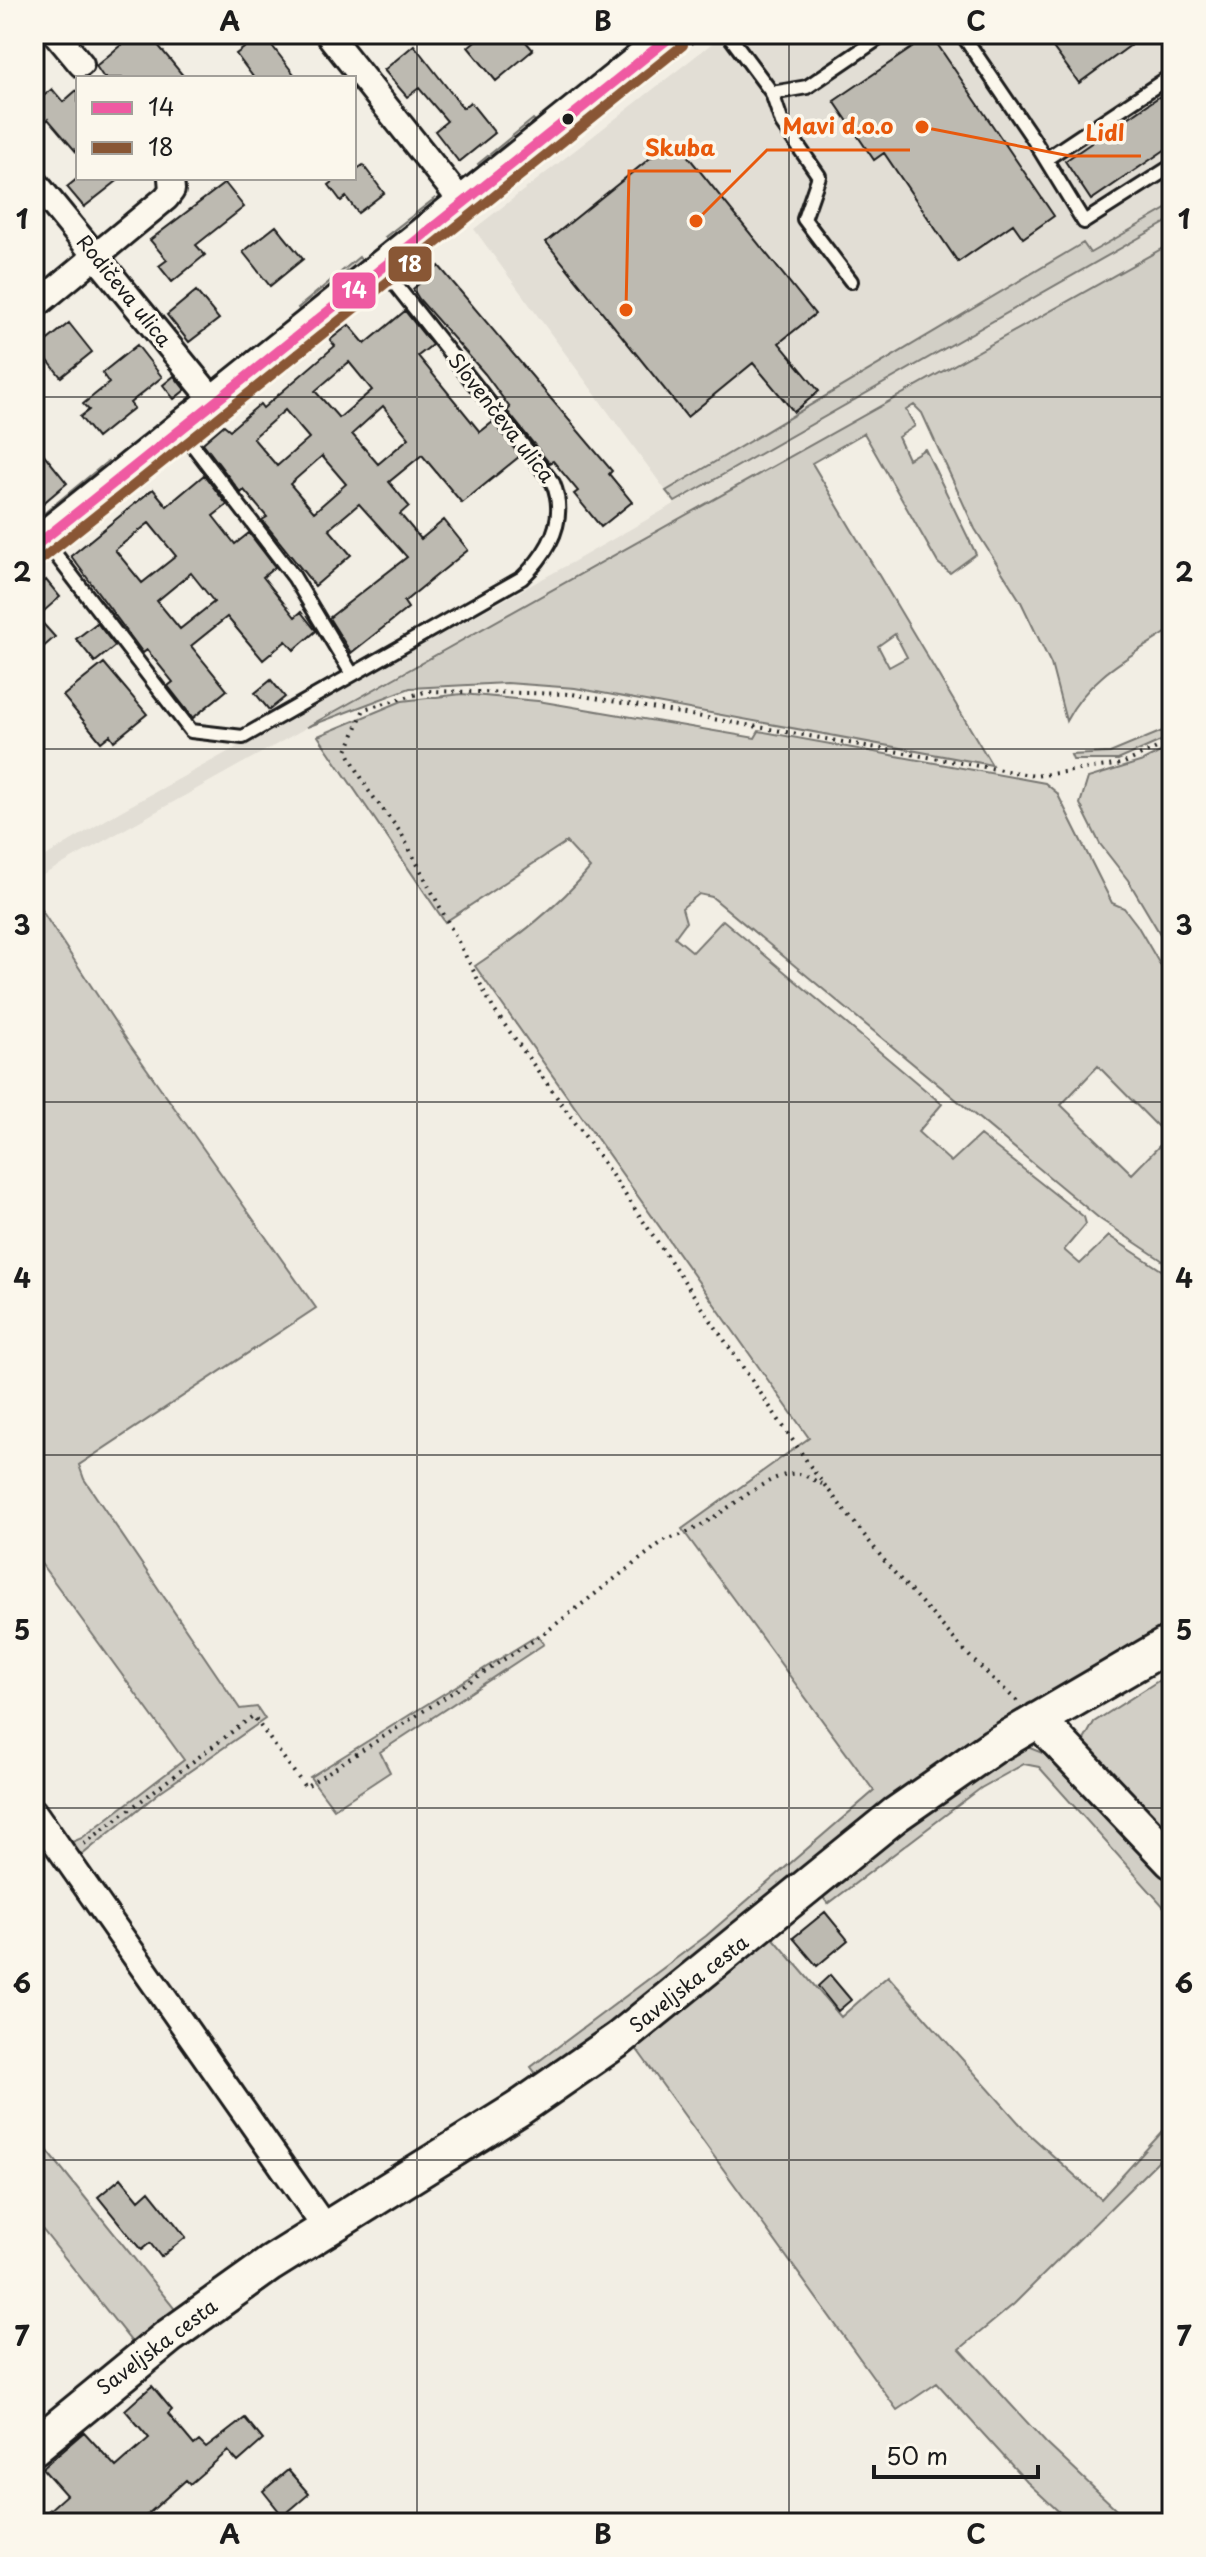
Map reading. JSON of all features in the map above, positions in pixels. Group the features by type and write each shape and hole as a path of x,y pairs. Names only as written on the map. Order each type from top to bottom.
{"street":[{"path":"56,34 81,64"},
{"path":"328,34 462,202"},
{"name":"Slovenčeva ulica","path":"39,543 674,34"},
{"path":"34,307 166,198 172,190 171,180"},
{"name":"Rodičeva ulica","path":"34,181 214,401"},
{"name":"Saveljska cesta","path":"34,2447 168,2337 326,2229 585,2063 694,1980 895,1815 1038,1720 1172,1642"},
{"path":"1038,1720 1172,1861"},
{"path":"34,1812 326,2229"}],"lane":[{"path":"728,34 772,93 782,123 819,176 804,219 851,281"},
{"path":"772,93 807,87 885,34"},
{"path":"962,34 1046,159 1084,222 1172,166"},
{"path":"1046,159 1172,75"},
{"name":"Slovenčeva ulica","path":"39,543 191,731 243,737 522,578 547,546 561,503 553,483 381,266"},
{"path":"180,428 294,577 352,674"}],"path":[{"path":"1038,1720 973,1660 891,1569 824,1484 592,1146 494,1010 401,833 368,790 347,751 364,709 428,691 455,689 572,694 1035,776 1122,764 1172,741"},
{"path":"67,1858 253,1716 305,1787 542,1635 666,1539 685,1536 777,1476 799,1474 824,1484"}],"shaded area":[{"path":"695,34 704,34 503,194 499,190"},
{"path":"724,34 1172,34 1172,206 1090,253 1082,243 666,491 474,229"},
{"path":"533,119 538,124 482,169 478,164"},
{"path":"434,199 431,209 389,242 385,237"},
{"path":"1172,206 1172,219 675,502 666,491 1083,243 1090,253"},
{"path":"1172,219 1172,243 34,880 34,863 119,812 573,562"},
{"path":"1172,243 1172,629 1099,679 1075,705 1066,721 1051,664 1021,602 975,529 922,413 914,405 906,410 915,426 898,437 908,459 925,449 976,554 950,573 938,563 864,433 812,463 992,765 575,688 507,683 410,688 307,727","holes":["895,634 907,657 889,667 878,646"]},
{"path":"359,257 363,262 302,313 298,308"},
{"path":"108,461 112,466 41,524 37,519"},
{"path":"462,694 538,701 755,738 759,731 1045,783 1057,793 1112,903 1124,908 1137,925 1172,985 1172,1267 1100,1219 712,897 699,894 682,908 686,922 675,937 693,952 723,920 942,1104 918,1132 951,1162 980,1135 1084,1217 1086,1224 1064,1250 1080,1264 1109,1236 1172,1277 1172,1624 1081,1679 540,2079 531,2067 706,1936 874,1791 682,1529 809,1438 475,966 536,921 590,868 566,842 445,922 318,736 402,701","holes":["1098,1066 1168,1137 1132,1174 1061,1105"]},
{"path":"1172,727 1172,736 1118,760 1073,760 1071,755 1110,753"},
{"path":"1172,746 1172,954 1128,880 1100,844 1080,804 1088,778 1143,761"},
{"path":"34,899 130,1045 316,1308 79,1465 84,1479 240,1709 257,1707 265,1719 161,1791 77,1859 65,1845 82,1838 184,1760 34,1554"},
{"path":"538,1635 544,1644 380,1752 390,1772 334,1809 310,1777"},
{"path":"1172,1672 1172,1841 1091,1757 1084,1740 1094,1722"},
{"path":"1020,1748 1030,1748 1050,1756 1172,1879 1172,1916 1039,1767 1024,1764 981,1788 828,1904 820,1893 890,1836"},
{"path":"770,1934 841,2017 888,1976 1028,2133 1101,2199 1172,2121 1172,2147 1014,2304 960,2349 1046,2443 1131,2523 1071,2523 1027,2482 937,2383 897,2410 633,2044"},
{"path":"34,2134 178,2313 135,2346 34,2219"}],"building":[{"path":"134,34 149,34 183,76 103,76 96,66"},
{"path":"263,34 295,76 252,76 236,54"},
{"path":"483,34 519,34 533,50 496,81 468,47"},
{"path":"1043,34 1146,34 1079,83"},
{"path":"931,35 1054,216 1023,238 1013,224 958,262 884,153 874,160 834,101"},
{"path":"414,45 463,108 470,102 495,133 459,162 435,131 447,121 419,88 407,97 384,70"},
{"path":"1172,88 1172,145 1091,200 1065,161"},
{"path":"52,89 63,102 76,91 76,152 48,119 44,123 34,112 34,104"},
{"path":"674,139 815,314 779,343 819,391 794,412 753,363 687,417 546,242"},
{"path":"363,165 384,193 358,213 346,197 341,201 329,185 335,180 356,180 356,170"},
{"path":"76,180 118,180 84,207 67,187"},
{"path":"225,183 244,207 196,245 205,255 172,282 159,266 167,260 150,240"},
{"path":"276,226 303,259 270,286 243,252"},
{"path":"439,266 612,471 609,474 632,502 601,527 574,494 578,491 553,461 549,463 507,411 510,408 485,374 419,299 413,289"},
{"path":"196,291 219,319 189,342 167,315"},
{"path":"405,311 432,345 418,356 480,432 493,422 520,456 462,503 422,455 389,482 409,506 400,514 421,539 444,520 468,550 404,602 408,608 351,653 329,618 407,557 359,504 329,529 351,555 315,586 262,520 267,517 244,490 241,493 203,443 224,425 230,430 260,404 263,408 335,346 330,340 349,325 365,344","holes":["349,362 372,390 339,418 315,391","383,406 409,438 378,464 352,434","285,410 309,438 277,466 253,438","322,456 346,484 314,512 290,484"]},
{"path":"69,323 92,352 61,377 38,348"},
{"path":"137,345 162,377 130,403 134,408 97,438 80,417 89,410 83,404 109,383 102,373"},
{"path":"174,376 185,390 174,399 163,385"},
{"path":"34,442 67,483 34,511"},
{"path":"204,475 227,505 213,516 235,544 249,533 275,567 263,577 295,617 301,612 316,631 294,650 286,641 263,660 227,617 191,646 227,690 193,718 168,686 173,682 147,650 143,653 71,556 153,489 167,506","holes":["149,523 176,556 142,583 115,550","191,573 214,602 180,629 157,601"]},
{"path":"46,580 60,597 37,617 55,637 34,655 34,590"},
{"path":"97,623 115,646 95,662 76,639"},
{"path":"104,663 147,714 114,741 110,735 101,742 63,696"},
{"path":"271,680 285,697 269,710 255,693"},
{"path":"825,1912 848,1940 817,1966 793,1938"},
{"path":"830,1975 851,2000 838,2011 818,1986"},
{"path":"121,2178 139,2200 149,2191 186,2237 161,2257 150,2243 141,2250 98,2197"},
{"path":"152,2386 172,2410 168,2414 194,2445 199,2441 206,2448 245,2418 263,2440 238,2462 228,2451 190,2484 186,2480 138,2523 59,2523 48,2511 66,2495 42,2468 84,2432 116,2467 149,2438 125,2410"},
{"path":"288,2470 309,2494 283,2516 263,2491"}],"transit line":[{"name":"14","path":"34,547 674,34"},
{"name":"18","path":"43,558 683,45"}],"place":[{"name":"Lidl","path":"922,127"},
{"name":"Mavi d.o.o","path":"696,221"},
{"name":"Skuba","path":"626,310"}]}
